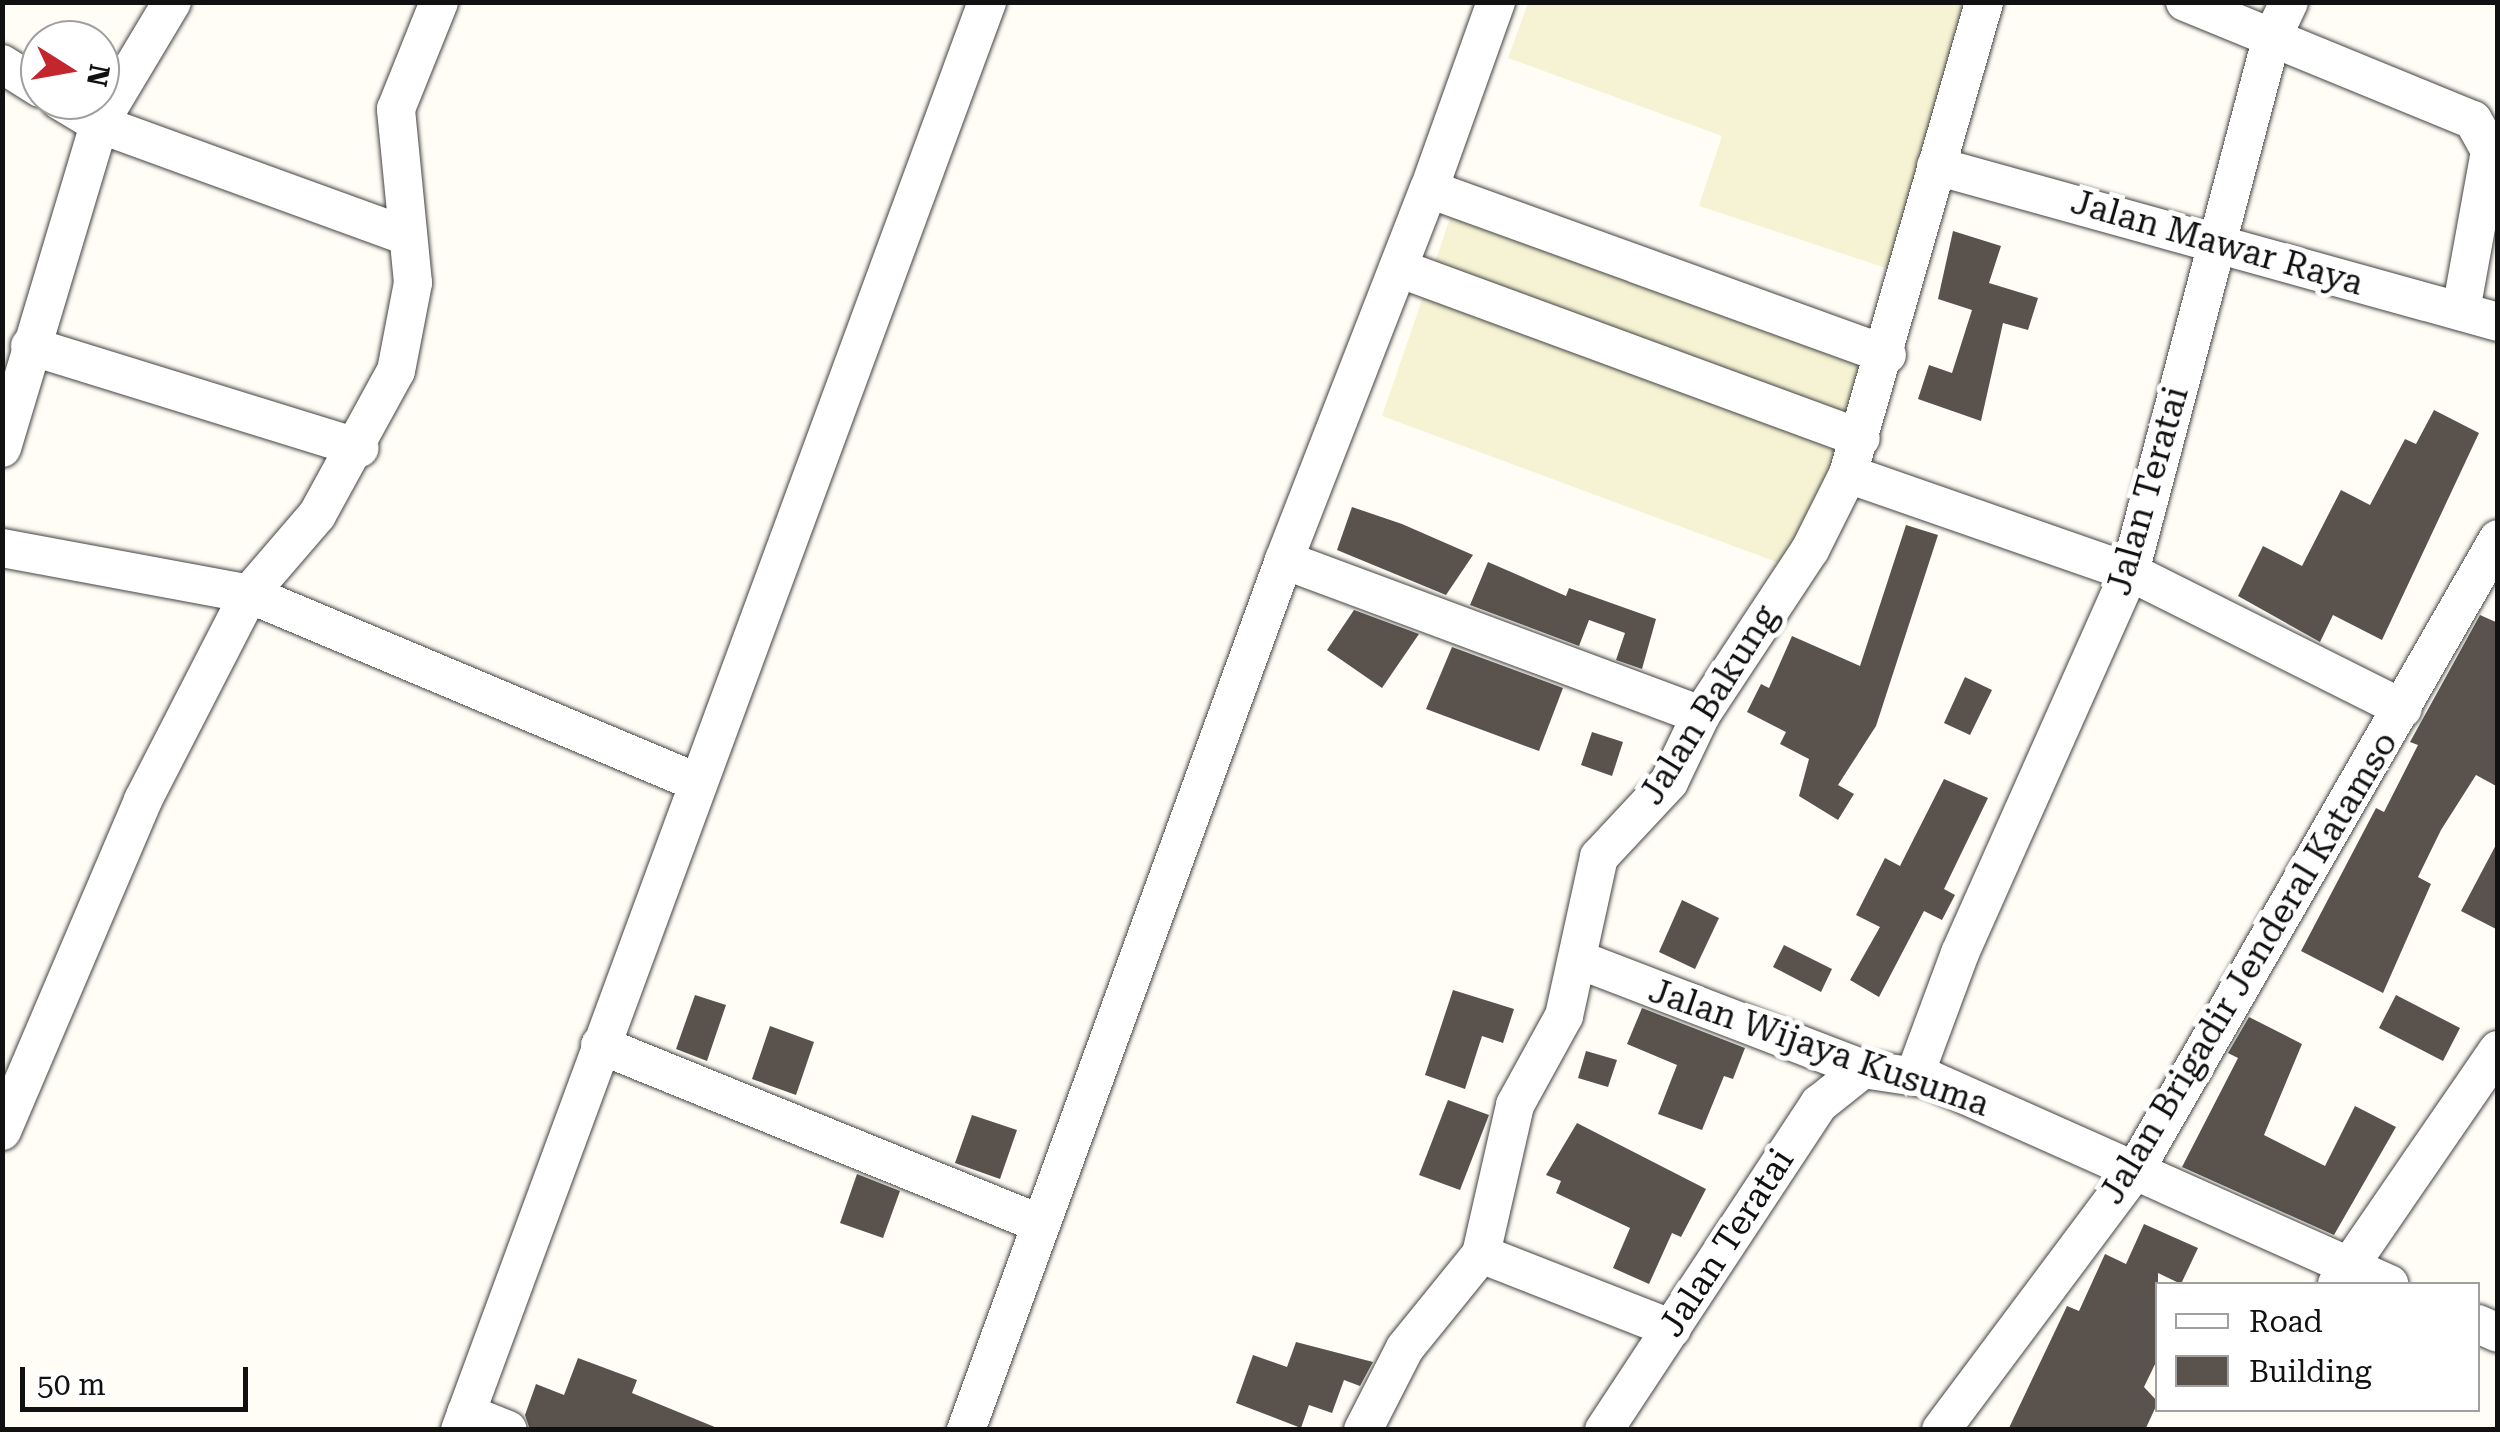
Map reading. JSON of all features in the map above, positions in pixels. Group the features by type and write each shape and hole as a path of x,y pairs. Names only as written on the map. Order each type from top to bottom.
{"street":[{"path":"2,448 99,124 172,2"},
{"path":"5,1115 142,800 249,594 316,515 360,448 396,371 410,320 396,109 440,2"},
{"path":"508,1430 463,1421 987,2"},
{"path":"966,1430 1284,560 1429,190 1496,2"},
{"name":"Jalan Bakung","path":"1364,1430 1404,1348 1482,1254 1516,1106 1558,1034 1599,857 1668,782 1701,715 1810,550 1848,474 1887,355 1984,2"},
{"path":"2185,2 2473,120 2485,134 2490,152 2461,311"},
{"name":"Jalan Teratai","path":"1915,1074 1960,953 2130,572 2271,40 2289,2"},
{"path":"92,120 407,236"},
{"name":"Jalan Mawar Raya","path":"1936,166 2498,322"},
{"path":"1429,190 1887,355"},
{"path":"1398,268 1861,438"},
{"path":"30,346 360,448"},
{"path":"1848,474 2130,572 2403,709"},
{"name":"Jalan Brigadir Jenderal Katamso","path":"1940,1430 2134,1172 2498,539"},
{"path":"2,548 249,594 698,783"},
{"path":"1284,560 1701,715"},
{"name":"Jalan Wijaya Kusuma","path":"1577,959 1863,1069 1915,1074 2134,1172 2343,1276 2378,1282"},
{"path":"600,1045 1040,1224"},
{"path":"2343,1276 2498,1050"},
{"name":"Jalan Teratai","path":"1604,1430 1818,1104 1863,1069"},
{"path":"1482,1254 1672,1329"}],"shaded area":[{"path":"1528,3 1992,3 1913,277 1699,206 1722,136 1508,58"},
{"path":"1456,201 1876,350 1806,573 1382,416"}],"building":[{"path":"1953,231 2001,246 1989,283 2038,298 2028,330 2003,323 1981,421 1918,399 1929,365 1952,373 1972,310 1938,299"},
{"path":"2434,410 2479,433 2382,640 2333,615 2320,642 2238,596 2263,546 2302,566 2341,490 2370,505 2405,439 2416,444"},
{"path":"1352,507 1473,555 1446,595 1337,550"},
{"path":"1906,525 1938,535 1876,726 1838,785 1854,794 1838,820 1799,796 1809,759 1780,744 1786,732 1747,712 1761,684 1769,688 1792,636 1860,666"},
{"path":"1488,562 1566,596 1569,588 1656,619 1642,669 1616,660 1625,633 1589,620 1579,646 1470,605"},
{"path":"1354,610 1419,634 1382,688 1327,650"},
{"path":"2480,615 2498,623 2498,787 2476,775 2441,830 2418,877 2431,884 2383,993 2301,951 2376,808 2384,812 2418,745 2410,742"},
{"path":"1452,647 1563,688 1539,751 1426,709"},
{"path":"1965,677 1992,690 1970,735 1944,723"},
{"path":"1592,732 1623,742 1612,776 1581,765"},
{"path":"1944,779 1988,798 1944,889 1955,895 1942,920 1924,911 1879,997 1850,980 1880,927 1856,915 1885,858 1900,866"},
{"path":"2498,841 2498,930 2461,911"},
{"path":"1682,900 1719,918 1695,969 1659,952"},
{"path":"1784,945 1832,969 1821,992 1773,967"},
{"path":"1453,990 1514,1009 1503,1043 1482,1036 1465,1089 1425,1075"},
{"path":"695,995 726,1005 707,1061 676,1049"},
{"path":"2396,995 2460,1028 2443,1061 2379,1028"},
{"path":"1642,1008 1745,1048 1733,1079 1724,1076 1702,1130 1658,1114 1677,1065 1627,1044"},
{"path":"2249,1017 2302,1044 2264,1135 2325,1166 2355,1106 2396,1127 2334,1235 2182,1167 2238,1058 2228,1053"},
{"path":"770,1026 814,1042 796,1095 752,1079"},
{"path":"1586,1051 1617,1060 1608,1087 1578,1078"},
{"path":"1448,1100 1489,1115 1460,1190 1419,1175"},
{"path":"972,1115 1017,1130 1000,1179 955,1163"},
{"path":"1577,1123 1706,1189 1681,1237 1672,1233 1649,1284 1613,1268 1630,1228 1556,1193 1561,1181 1546,1175"},
{"path":"857,1174 900,1191 883,1238 840,1223"},
{"path":"2144,1224 2198,1248 2182,1282 2158,1273 2155,1282 2155,1364 2144,1387 2155,1399 2155,1408 2145,1430 2008,1430 2067,1306 2079,1311 2105,1254 2126,1264"},
{"path":"1296,1342 1373,1362 1360,1386 1344,1380 1332,1413 1309,1405 1301,1428 1236,1403 1253,1355 1287,1367"},
{"path":"578,1358 637,1380 632,1393 722,1430 530,1430 525,1415 536,1384 564,1395"}]}
